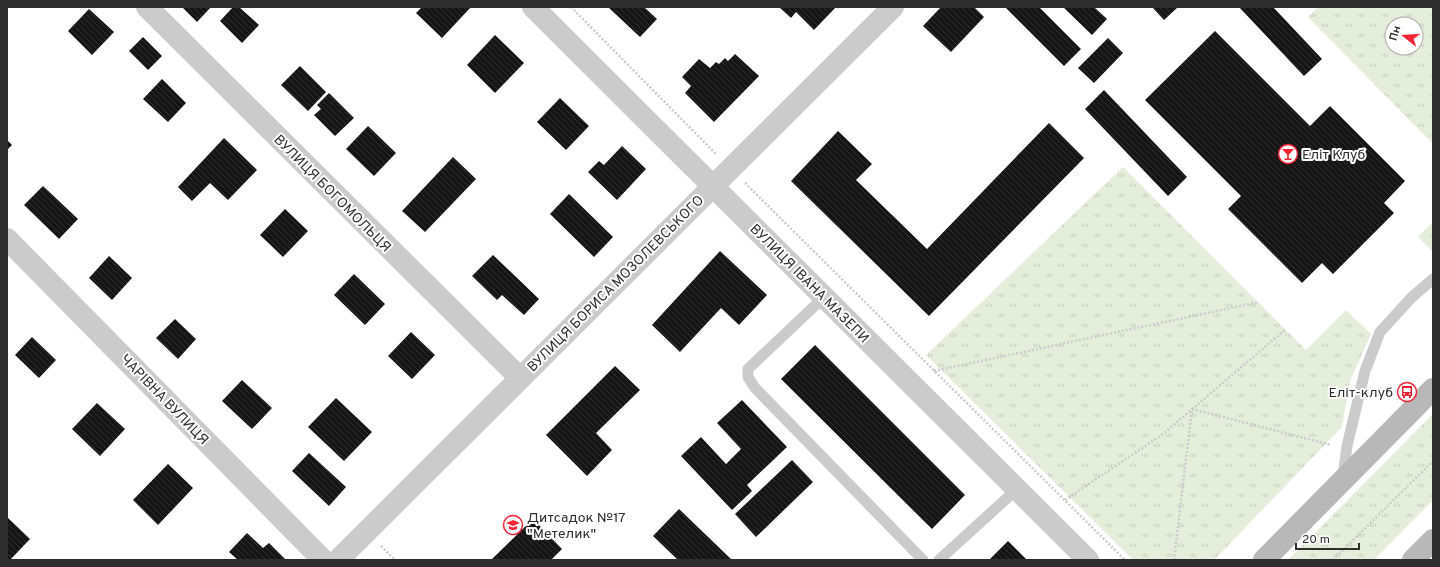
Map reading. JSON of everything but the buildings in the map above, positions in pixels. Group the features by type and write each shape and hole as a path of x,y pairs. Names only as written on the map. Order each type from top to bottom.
{"main road":[{"path":"1264,560 1433,389"},
{"path":"1413,560 1433,540"}],"street":[{"name":"ВУЛИЦЯ БОГОМОЛЬЦЯ","path":"147,7 520,378"},
{"name":"ВУЛИЦЯ ІВАНА МАЗЕПИ","path":"533,7 1088,560"},
{"name":"ВУЛИЦЯ БОРИСА МОЗОЛЕВСЬКОГО","path":"338,560 893,7"},
{"name":"ЧАРІВНА ВУЛИЦЯ","path":"7,239 323,560"}],"lane":[{"path":"1342,480 1347,446 1365,371 1380,332 1412,297 1433,279"},
{"path":"824,297 748,369 748,377 756,388 923,560"},
{"path":"939,560 1017,489"}],"path":[{"path":"571,7 716,155"},
{"path":"744,183 1125,560"},
{"path":"934,371 1259,302"},
{"path":"1065,500 1163,434 1286,330"},
{"path":"1192,409 1337,446"},
{"path":"1174,560 1192,409"},
{"path":"1333,560 1433,460"}],"green space":[{"path":"1318,7 1433,7 1433,144 1308,17"},
{"path":"1123,167 1306,350 1346,310 1371,334 1350,381 1342,427 1214,560 1133,560 926,355"},
{"path":"1433,222 1433,252 1418,237"},
{"path":"1433,414 1433,500 1374,560 1288,560"}],"place":[{"name":"Еліт Клуб","path":"1288,154"},
{"name":"Еліт-клуб","path":"1407,392"},
{"name":"Дитсадок №17 \"Метелик\"","path":"513,525"}]}
